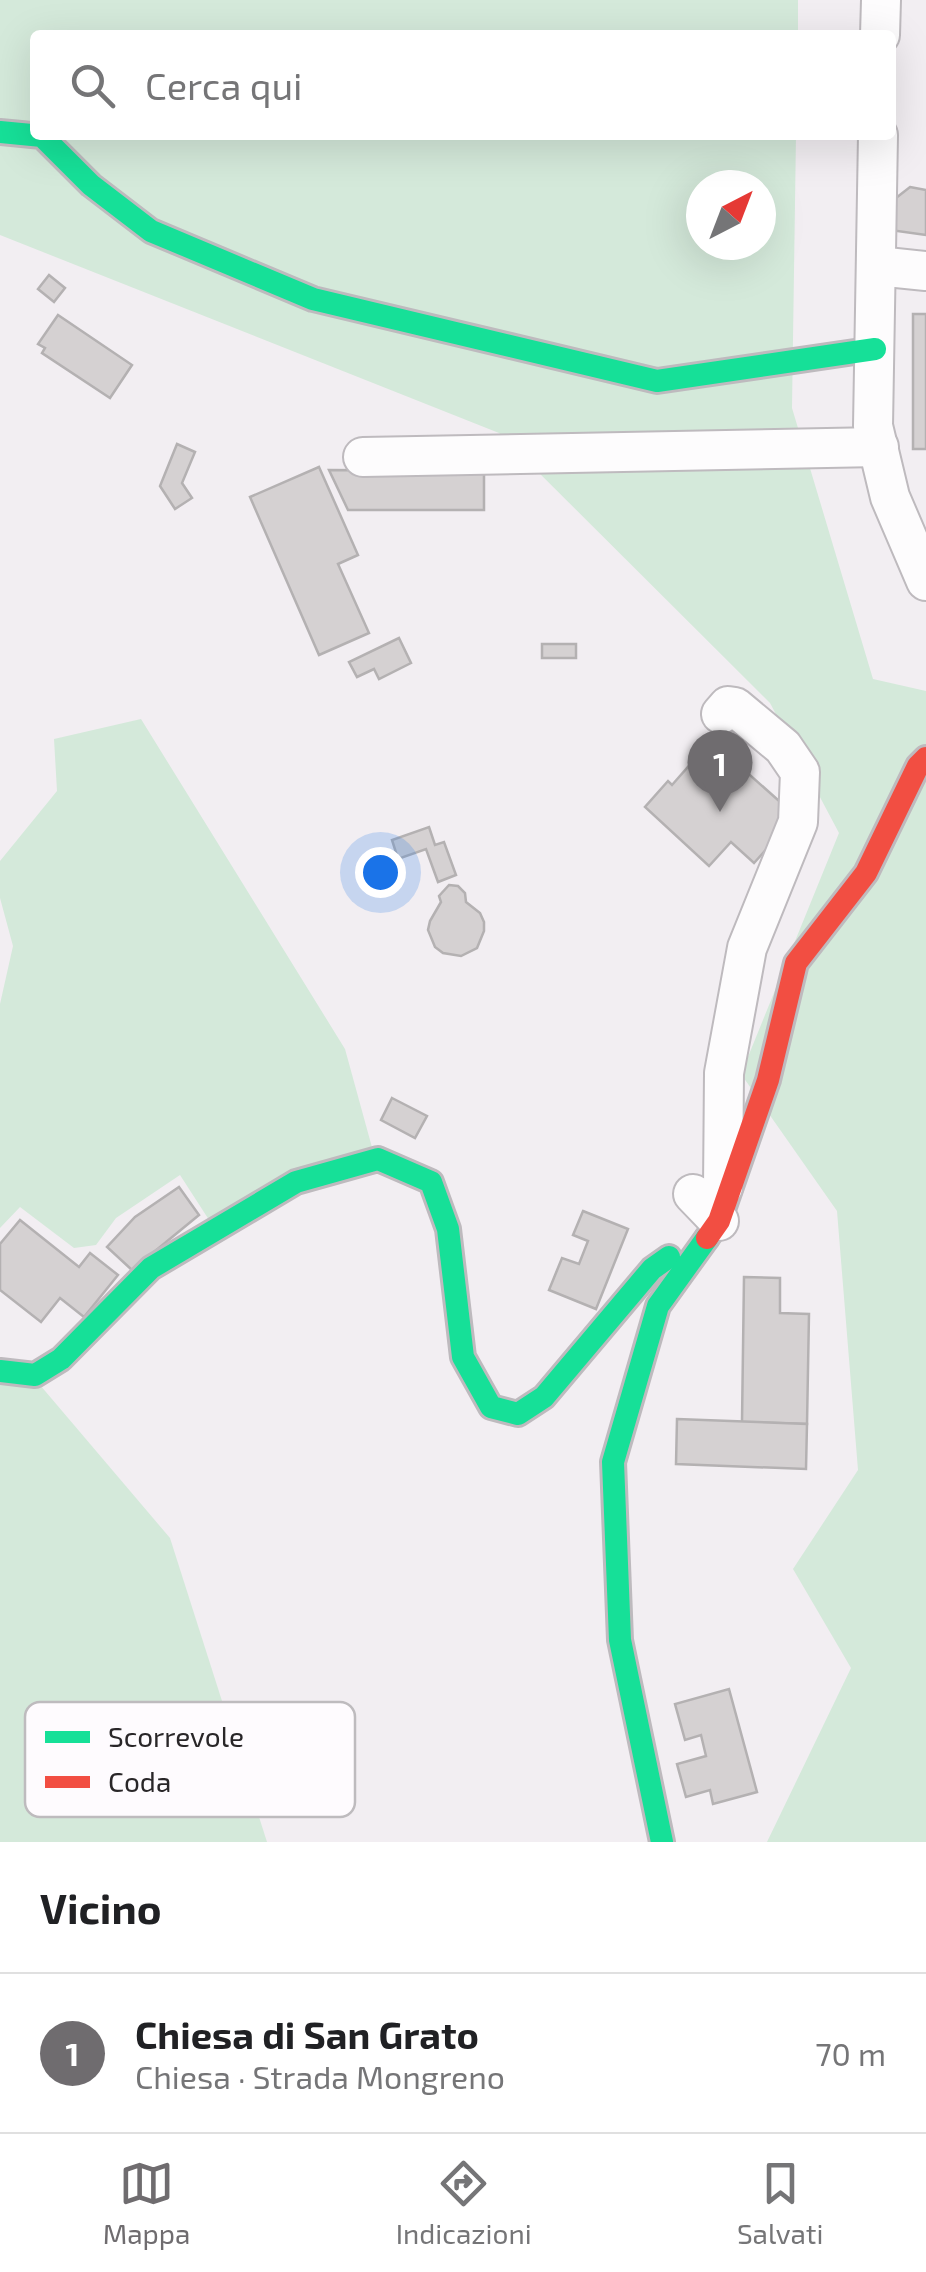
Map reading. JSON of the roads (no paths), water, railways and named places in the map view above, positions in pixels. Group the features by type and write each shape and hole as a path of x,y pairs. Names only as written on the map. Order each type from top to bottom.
{"street":[{"path":"880,30 881,0"},
{"path":"0,132 30,135"},
{"path":"46,140 91,185 151,230 313,300 657,380 875,349"},
{"path":"878,140 873,426 890,496 926,581"},
{"path":"877,266 926,271"},
{"path":"364,457 878,447"},
{"path":"0,1371 35,1375 61,1359 151,1268 296,1182 378,1159 431,1182 448,1228 463,1357 491,1407 518,1414 544,1397 652,1269 712,1208 724,1072 747,948 798,822 800,772 783,747 735,707 728,706 720,714"},
{"path":"662,1842 620,1640 614,1462 658,1306 712,1208 768,1080 796,964 866,872 918,766 926,758"}],"place":[{"name":"Chiesa di San Grato","path":"720,812"}]}
